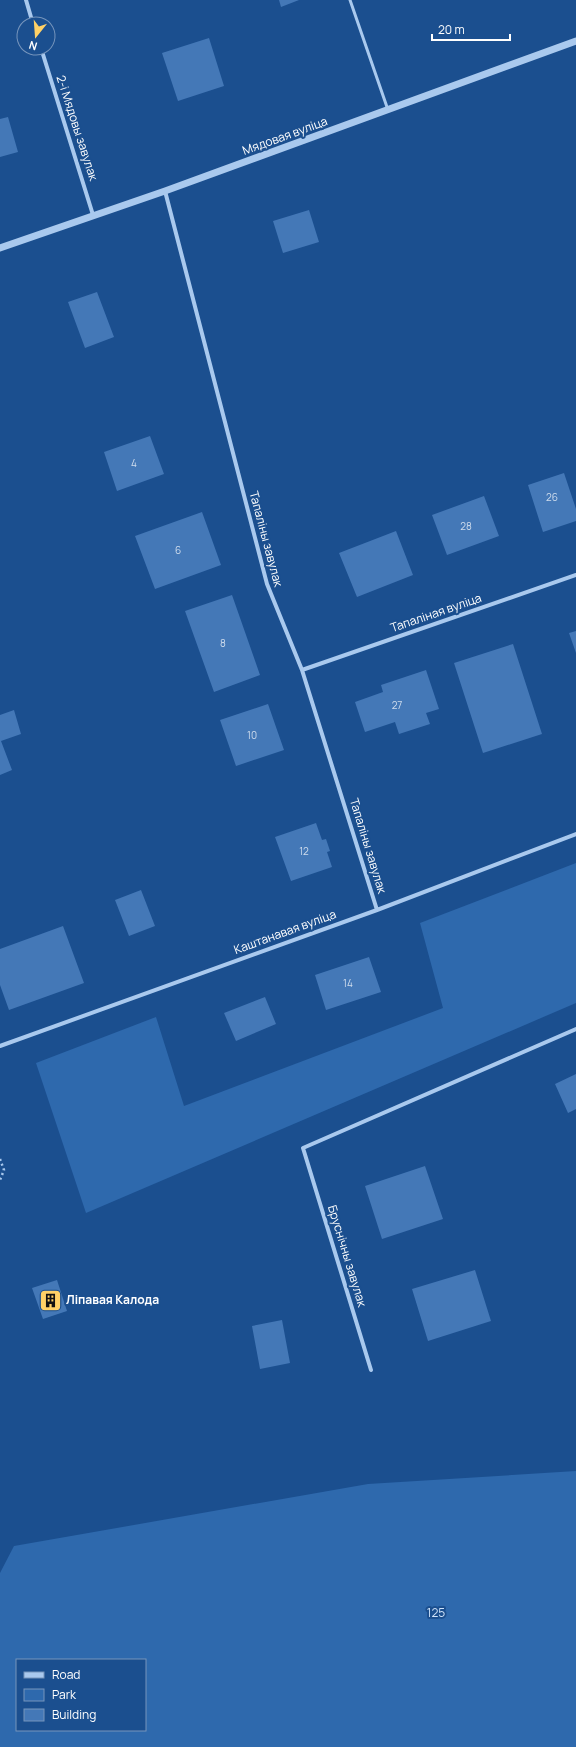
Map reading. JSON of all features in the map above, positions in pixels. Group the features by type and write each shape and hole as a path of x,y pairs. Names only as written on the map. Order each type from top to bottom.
{"street":[{"path":"26,0 31,16"},
{"name":"Мядовая вуліца","path":"0,248 165,191 576,41"},
{"name":"2-і Мядовы завулак","path":"43,56 93,215"},
{"name":"Тапаліны завулак","path":"165,191 267,584 302,670 377,910"},
{"name":"Тапаліная вуліца","path":"302,670 576,575"},
{"name":"Каштанавая вуліца","path":"0,1046 377,910 576,834"},
{"name":"Бруснічны завулак","path":"371,1370 303,1148 576,1029"}],"lane":[{"path":"350,0 388,110"}],"path":[{"path":"0,1159 4,1170 0,1180"}],"green space":[{"path":"576,863 576,1003 86,1213 36,1063 156,1017 184,1106 443,1008 420,923"},
{"name":"125","path":"576,1471 576,1747 0,1747 0,1573 14,1546 368,1484"}],"building":[{"path":"279,0 299,0 281,7"},
{"path":"209,38 224,86 178,101 162,53"},
{"path":"8,117 18,152 0,157 0,119"},
{"path":"309,210 319,242 283,253 273,221"},
{"path":"97,292 114,337 85,348 68,302"},
{"path":"150,436 164,474 117,491 104,452"},
{"path":"564,473 576,509 576,521 543,532 528,485"},
{"path":"484,496 499,536 447,555 432,515"},
{"path":"202,512 221,565 155,589 135,536"},
{"path":"396,531 413,575 357,597 339,553"},
{"path":"232,595 260,675 214,692 185,611"},
{"path":"576,631 576,653 569,633"},
{"path":"513,644 542,734 483,753 454,663"},
{"path":"426,670 439,709 426,713 430,724 399,734 395,722 365,732 355,702 383,692 381,685"},
{"path":"268,704 284,750 236,766 220,720"},
{"path":"14,710 21,734 1,741 12,770 0,775 0,715"},
{"path":"316,823 322,840 326,839 330,851 327,852 332,867 291,881 275,837"},
{"path":"141,890 155,926 129,936 115,900"},
{"path":"63,926 84,983 9,1010 0,985 0,949"},
{"path":"369,957 381,992 326,1010 315,975"},
{"path":"265,997 276,1024 236,1041 224,1013"},
{"path":"576,1074 576,1109 568,1113 555,1084"},
{"path":"425,1166 443,1219 382,1239 365,1186"},
{"path":"475,1270 491,1321 428,1341 412,1289"},
{"name":"Ліпавая Калода","path":"57,1280 67,1311 43,1319 32,1288"},
{"path":"282,1320 290,1363 260,1369 252,1326"}],"place":[{"name":"Ліпавая Калода","path":"50,1300"}]}
